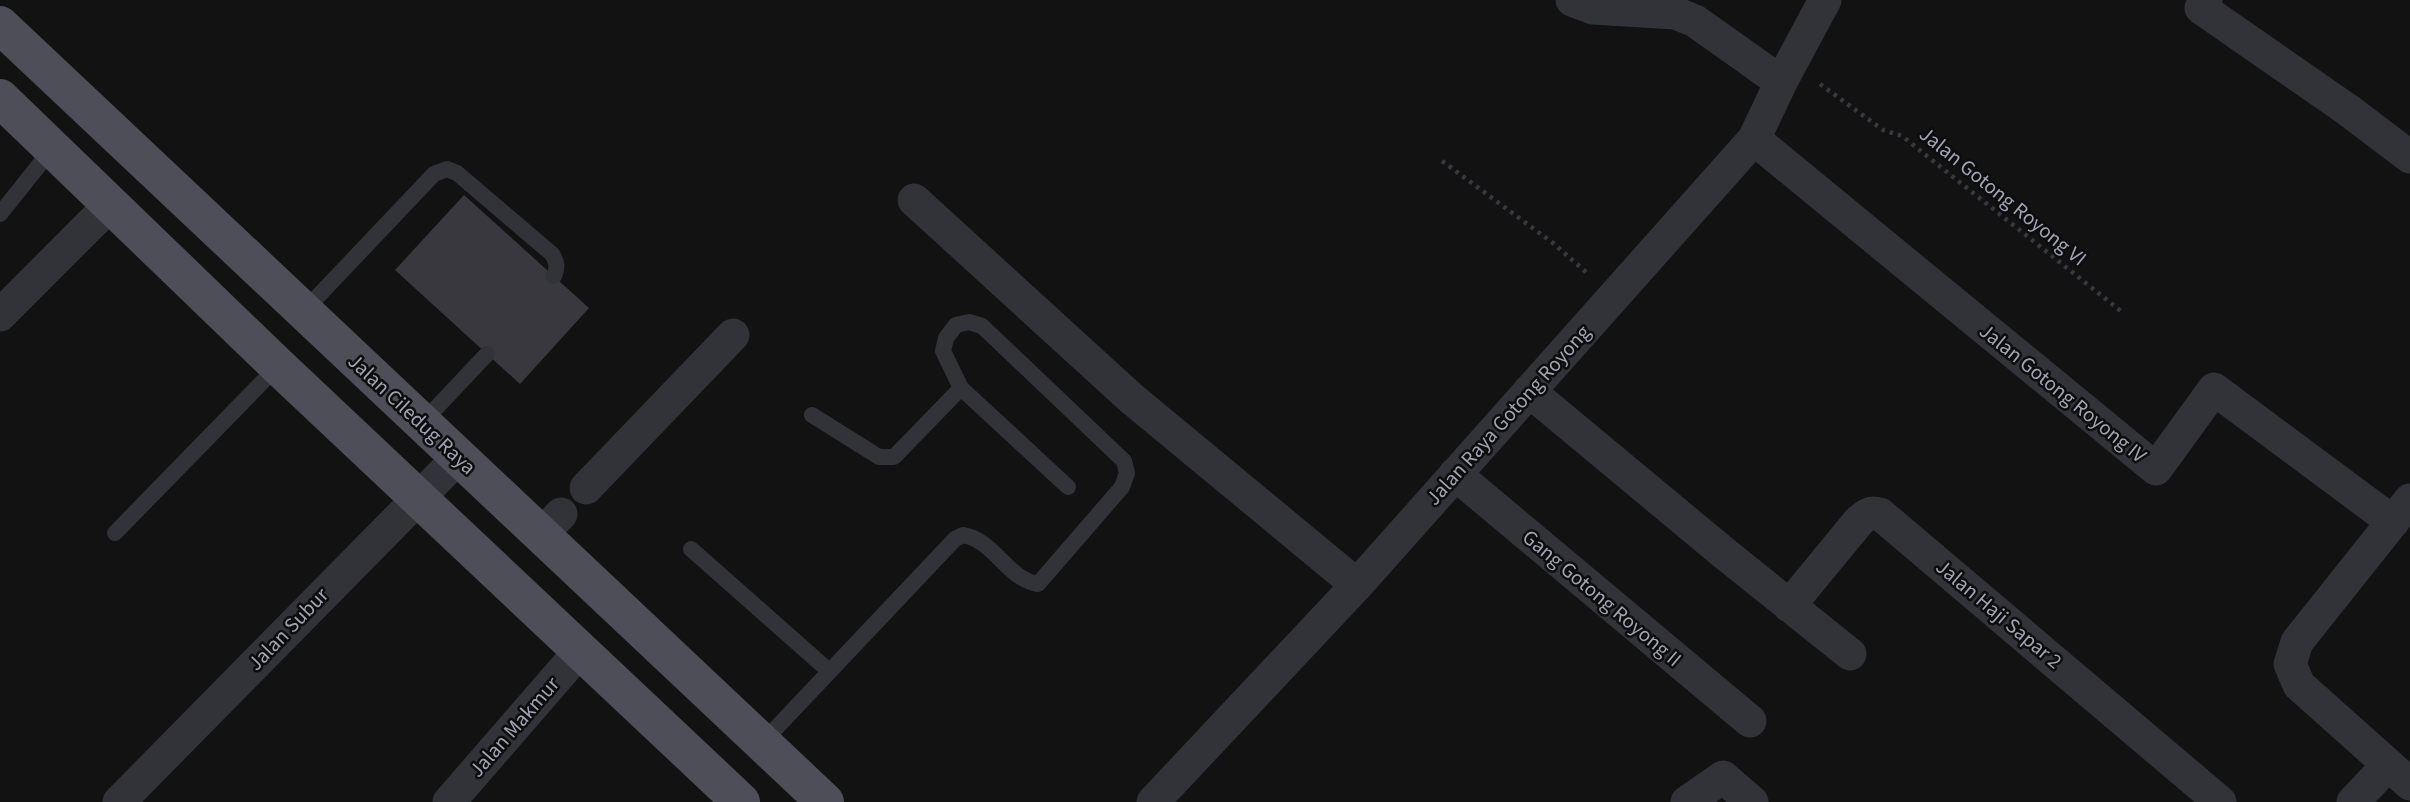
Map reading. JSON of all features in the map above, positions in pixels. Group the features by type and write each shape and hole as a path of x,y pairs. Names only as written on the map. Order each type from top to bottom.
{"main road":[{"name":"Jalan Ciledug Raya","path":"0,25 458,457 551,525 762,743 825,802"},
{"path":"0,98 271,360 741,802"},
{"path":"271,360 303,312"},
{"path":"382,465 422,423"}],"street":[{"path":"1572,0 1593,8 1675,13 1695,21 1786,72"},
{"name":"Jalan Raya Gotong Royong","path":"1153,802 1357,585 1754,139 1825,0"},
{"path":"2206,0 2201,8 2408,154"},
{"name":"Jalan Gotong Royong IV","path":"1754,139 2156,469 2214,389 2402,511"},
{"path":"914,200 1130,398 1357,585"},
{"path":"0,316 110,205"},
{"path":"586,488 733,335"},
{"path":"1529,391 1789,606 1850,653"},
{"name":"Jalan Subur","path":"119,802 458,457"},
{"name":"Gang Gotong Royong II","path":"1455,474 1750,721"},
{"path":"2353,802 2399,775 2299,685 2290,663 2297,642 2402,511"},
{"name":"Jalan Haji Sapar 2","path":"1789,606 1859,521 1867,514 1880,514 2220,802"},
{"name":"Jalan Makmur","path":"449,802 580,651"},
{"path":"1687,802 1723,777 1752,802"}],"lane":[{"path":"0,214 52,149"},
{"path":"303,312 434,174 447,169 457,173 552,254 557,261 554,276"},
{"path":"762,743 955,539 963,535 975,537 1026,582 1038,584 1122,486 1127,473 1124,461 982,327 969,322 956,325 946,338 943,351 961,388 1068,487"},
{"path":"422,423 487,354"},
{"path":"115,533 271,360"},
{"path":"812,415 879,457 894,457 961,388"},
{"path":"691,549 829,671"}],"path":[{"name":"Jalan Gotong Royong VI","path":"1786,72 1883,130 1902,136 2122,312"},
{"path":"1442,161 1553,243 1615,296"}],"building":[{"path":"464,195 589,308 520,384 395,270"}]}
